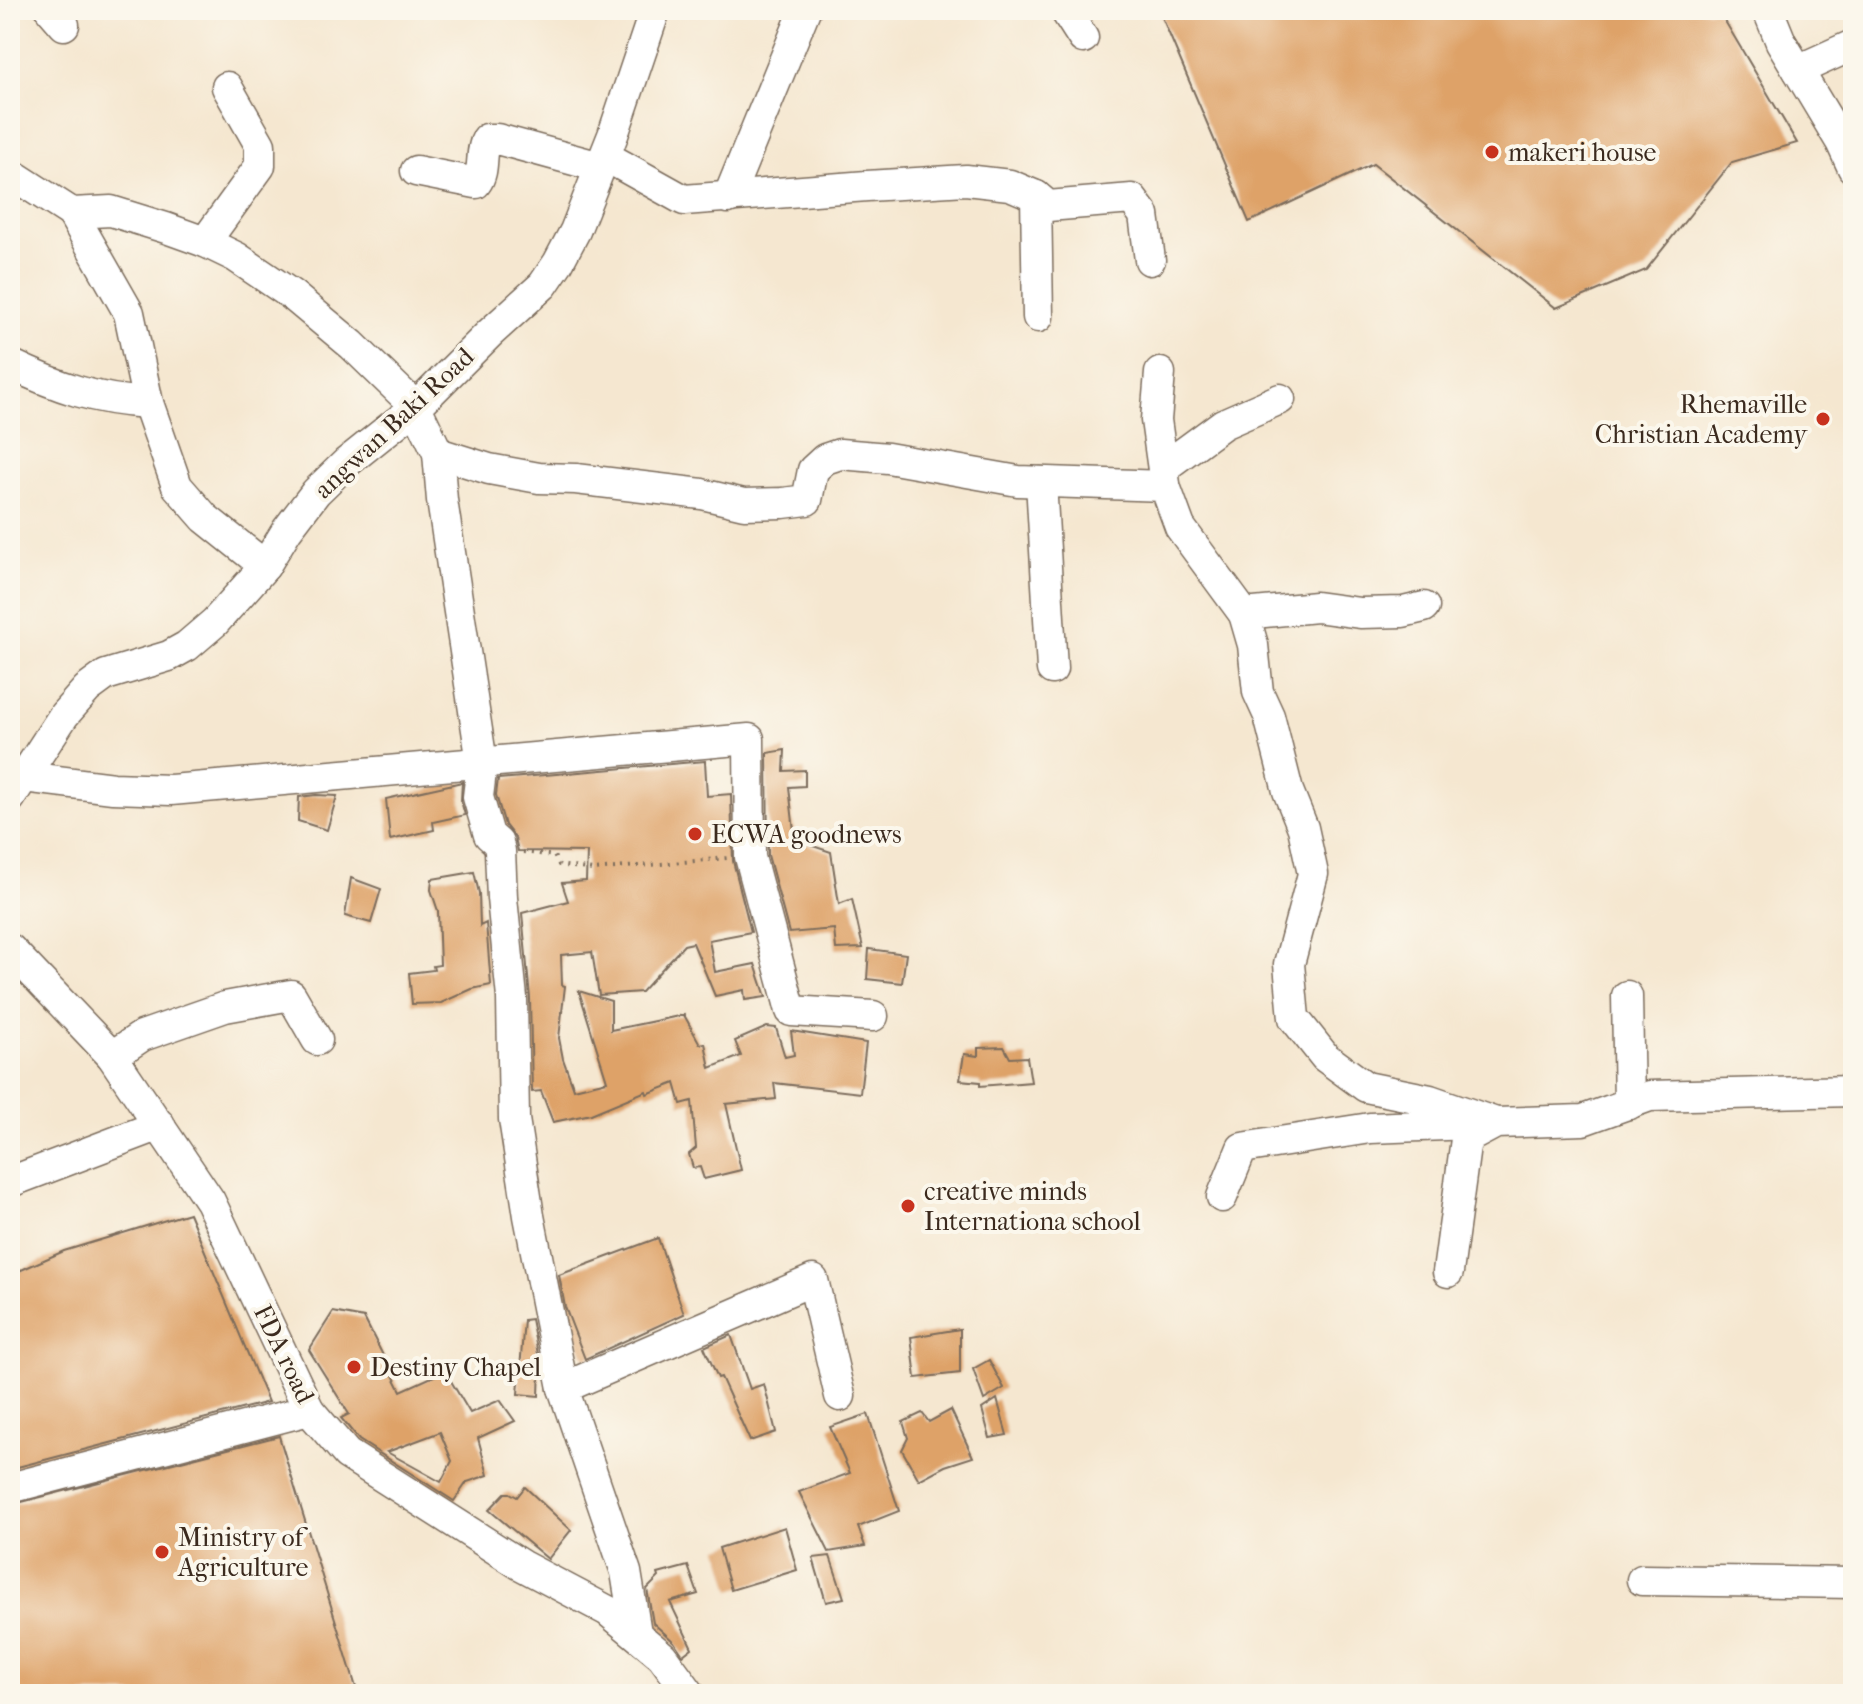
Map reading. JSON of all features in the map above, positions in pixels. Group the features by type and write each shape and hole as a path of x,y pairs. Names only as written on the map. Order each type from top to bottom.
{"street":[{"name":"angwan Baki Road","path":"17,788 64,715 87,689 106,675 169,656 187,646 215,622 265,566 316,492 346,463 416,407 543,285 575,231 628,92 655,10"},
{"path":"728,198 805,10"},
{"path":"1065,10 1083,38"},
{"path":"1768,10 1781,42 1841,142 1853,168"},
{"path":"1798,70 1853,45"},
{"path":"205,242 260,166 260,145 227,87"},
{"path":"416,171 476,183 481,177 483,146 487,139 497,139 602,162 684,200 966,180 1010,185 1036,196 1048,206 1132,199 1144,215 1150,260"},
{"path":"10,173 72,213 129,313 148,403 177,486 205,518 265,566"},
{"path":"1036,196 1038,317"},
{"path":"72,213 111,211 205,242 236,257 292,295 352,345 416,407 438,453 482,763 478,797 489,835 498,843 500,851 512,998 514,1119 529,1216 563,1388 626,1572 636,1633"},
{"path":"10,364 52,384 101,398 148,403"},
{"path":"1160,373 1156,420 1164,477 1180,527 1244,614 1253,645 1258,692 1269,716 1288,791 1303,828 1313,874 1289,964 1294,1018 1325,1057 1366,1087 1430,1100 1496,1123"},
{"path":"438,453 489,469 539,478 671,490 744,504 783,503 807,500 813,470 825,459 840,454 888,458 1018,481 1164,477 1223,424 1280,399"},
{"path":"1041,482 1052,669"},
{"path":"1244,614 1316,607 1360,613 1403,612 1424,607"},
{"path":"17,788 171,790 749,739 750,857 791,1011 873,1016"},
{"name":"FDA road","path":"10,949 112,1056 160,1125 210,1201 309,1410 347,1454 521,1565 608,1611 662,1656 690,1694"},
{"path":"112,1056 142,1036 225,1007 291,995 317,1040"},
{"path":"1627,996 1629,1104"},
{"path":"1222,1197 1242,1148 1370,1128 1583,1120 1650,1096 1853,1091"},
{"path":"1448,1272 1466,1139 1496,1123"},
{"path":"10,1182 160,1125"},
{"path":"563,1388 813,1280 840,1396"},
{"path":"10,1488 309,1410"},
{"path":"1642,1580 1853,1583"}],"path":[{"path":"510,851 554,856 559,865 593,870 750,857"}],"building":[{"name":"makeri house","path":"1159,10 1716,10 1797,143 1732,162 1646,270 1556,308 1373,164 1249,222"},
{"path":"785,750 784,771 805,770 805,786 789,787 795,840 831,852 839,904 852,899 863,948 836,949 834,929 789,933 768,855 767,753"},
{"path":"705,761 707,796 731,794 733,861 751,932 709,940 715,972 755,964 766,997 745,1000 744,990 715,996 693,943 684,945 641,992 599,995 592,952 561,955 562,985 565,986 559,1038 574,1089 607,1081 579,991 611,1001 611,1030 684,1015 700,1044 705,1043 710,1068 741,1056 735,1041 767,1027 776,1028 785,1057 794,1055 791,1031 866,1043 860,1093 774,1083 776,1099 726,1104 741,1170 704,1179 700,1167 693,1168 689,1154 696,1148 692,1101 681,1104 675,1083 647,1094 646,1091 591,1114 553,1122 541,1091 532,1092 530,998 522,913 568,901 562,883 586,881 587,852 518,851 515,838 505,825 496,795 498,779"},
{"path":"462,782 461,801 465,815 433,822 434,830 390,840 386,799"},
{"path":"337,796 327,830 298,821 299,797"},
{"path":"474,872 479,893 480,926 486,923 491,985 472,989 441,1003 412,1004 409,973 434,970 433,966 440,965 438,911 431,890 432,879"},
{"path":"351,878 381,889 371,923 345,916"},
{"path":"869,949 906,954 902,983 867,979"},
{"path":"1004,1047 1010,1058 1027,1057 1031,1082 980,1086 980,1082 960,1080 964,1054 978,1056 978,1048"},
{"path":"189,1213 268,1402 10,1469 10,1275 64,1251"},
{"path":"658,1238 684,1314 585,1359 565,1307 559,1275"},
{"path":"333,1312 364,1318 401,1391 445,1371 470,1413 500,1400 515,1421 478,1438 488,1475 467,1482 454,1501 359,1440 341,1418 349,1414 309,1350","holes":["440,1432 452,1461 441,1482 387,1452"]},
{"path":"531,1319 540,1364 539,1396 518,1394 524,1320"},
{"path":"960,1329 960,1373 916,1378 911,1337"},
{"path":"731,1335 750,1389 764,1384 776,1432 750,1441 704,1347"},
{"path":"989,1360 1004,1388 984,1400 973,1369"},
{"path":"997,1399 1007,1435 990,1438 982,1409"},
{"path":"951,1410 973,1457 945,1466 919,1480 902,1450 908,1438 903,1422 922,1413 929,1422"},
{"path":"868,1414 899,1511 858,1527 865,1546 829,1552 799,1492 850,1473 830,1427"},
{"path":"279,1436 358,1694 10,1694 10,1505"},
{"path":"525,1487 571,1530 548,1559 489,1510 505,1493 517,1497"},
{"path":"785,1527 797,1570 731,1590 719,1548"},
{"path":"830,1556 844,1598 826,1602 813,1558"},
{"path":"688,1566 698,1594 670,1602 692,1648 683,1655 653,1623 647,1589 659,1577 658,1574"}],"place":[{"name":"makeri house","path":"1492,152"},
{"name":"Rhemaville Christian Academy","path":"1823,419"},
{"name":"ECWA goodnews","path":"695,834"},
{"name":"creative minds Internationa school","path":"908,1206"},
{"name":"Destiny Chapel","path":"354,1367"},
{"name":"Ministry of Agriculture","path":"162,1552"}]}
